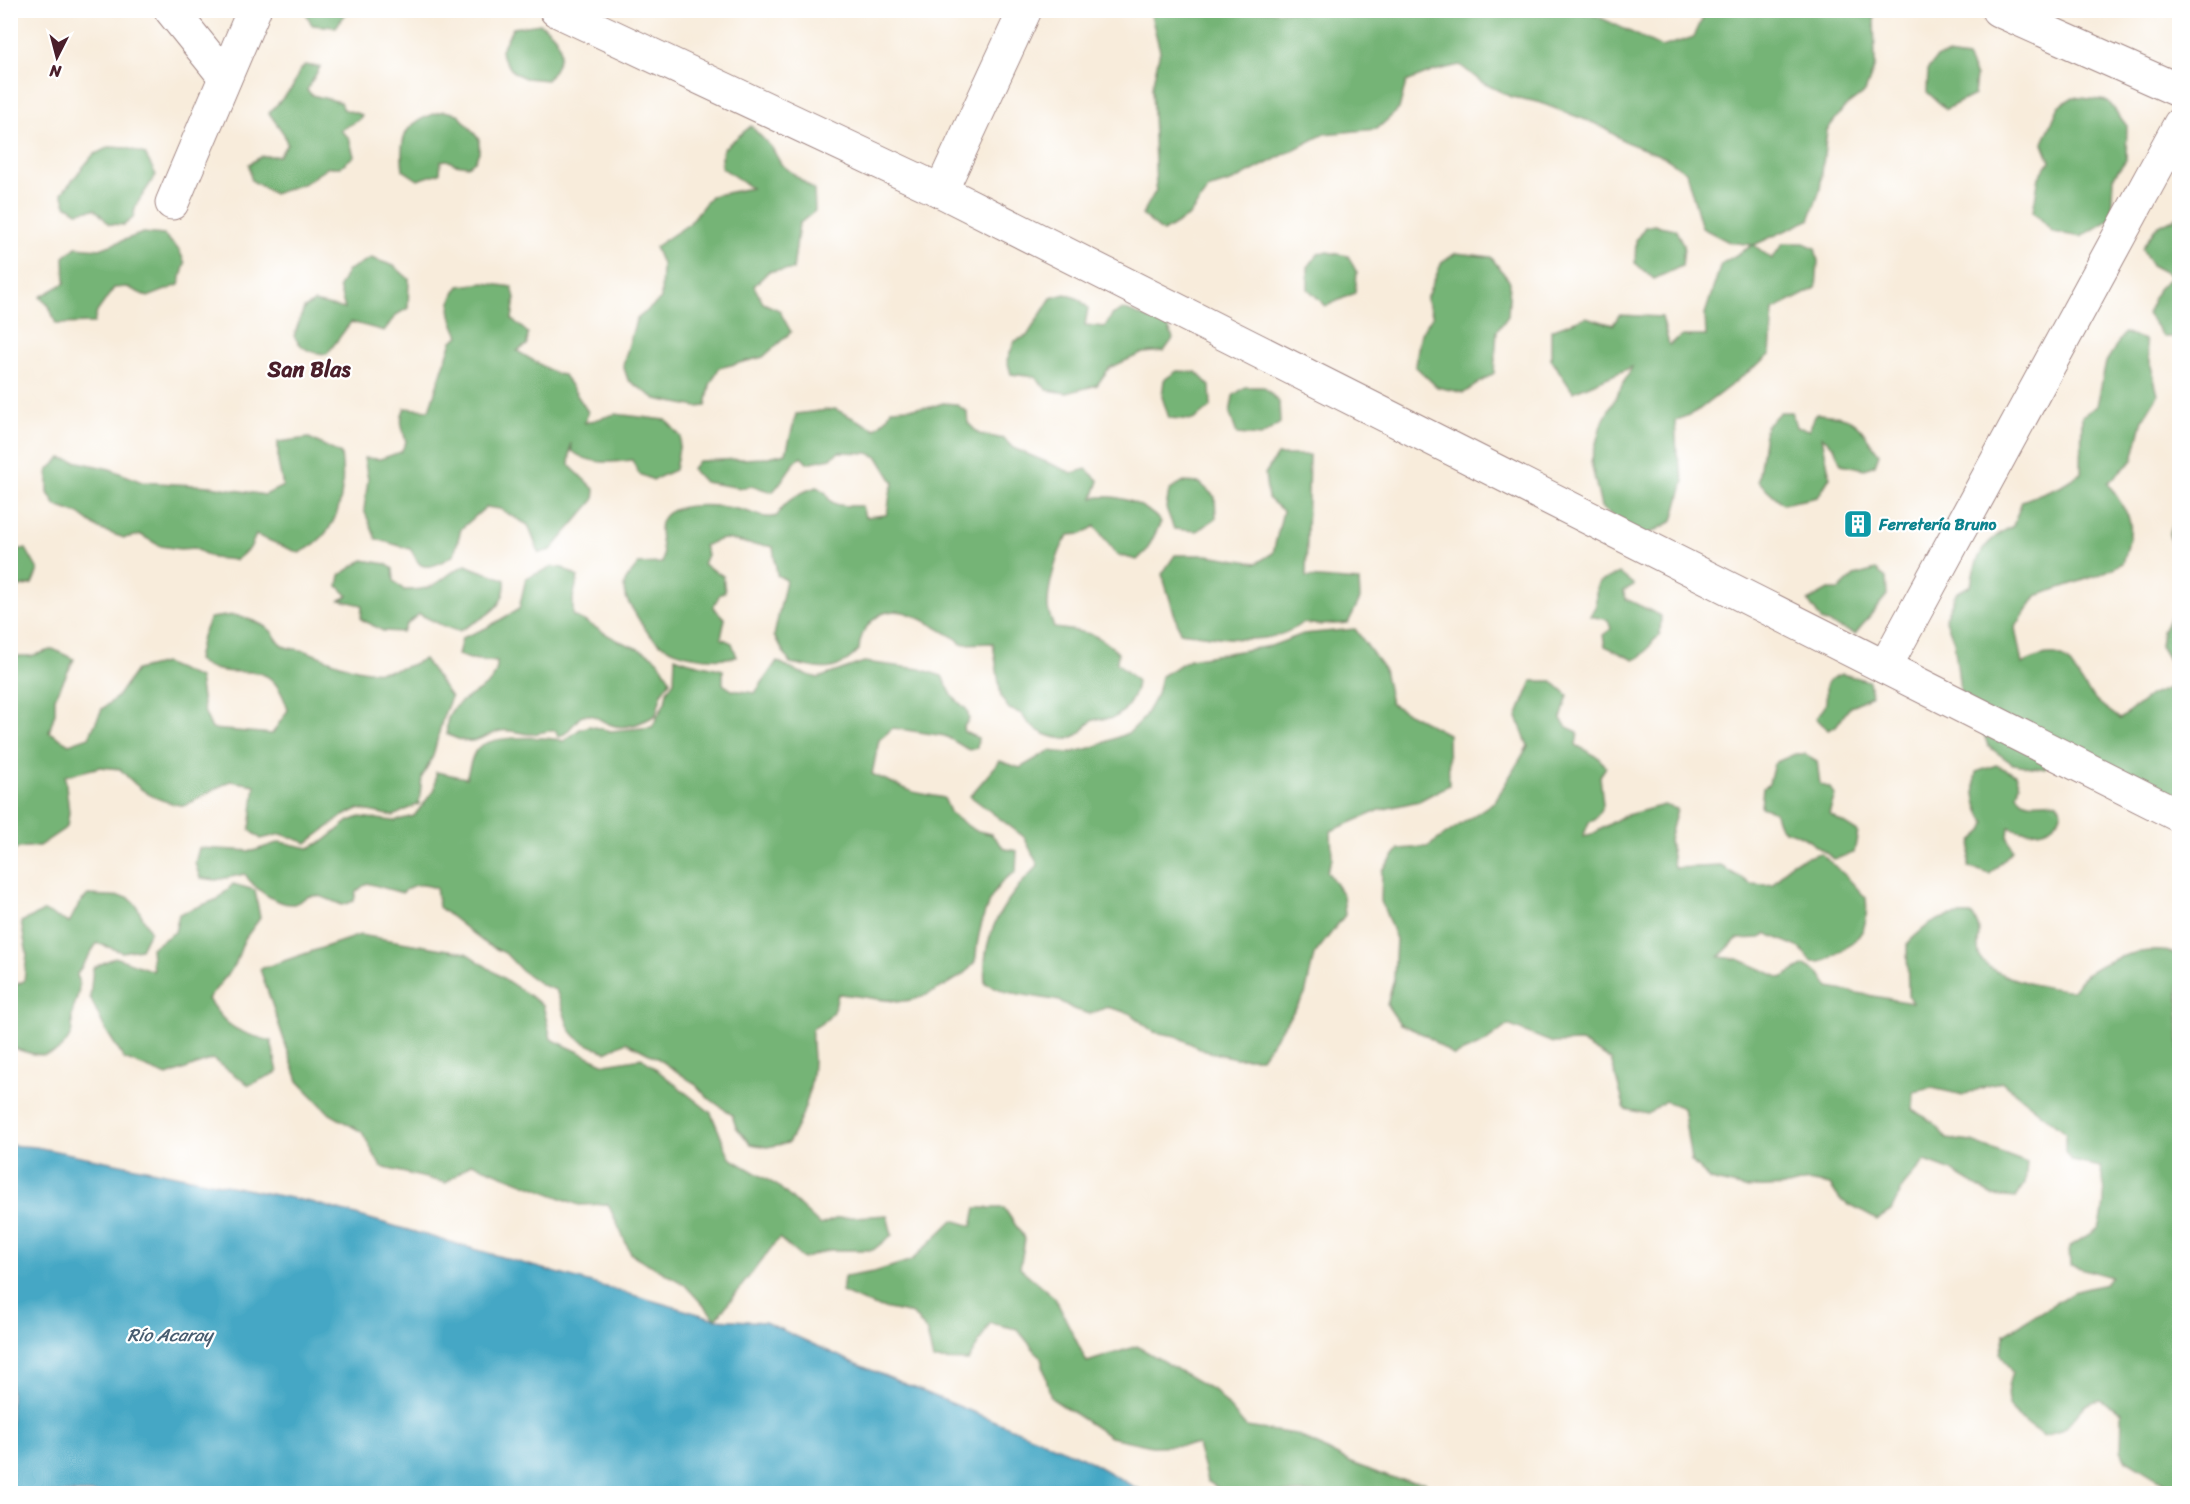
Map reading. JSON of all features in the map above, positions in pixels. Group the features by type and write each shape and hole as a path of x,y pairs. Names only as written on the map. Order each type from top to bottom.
{"street":[{"path":"171,10 225,77"},
{"path":"172,203 254,10"},
{"path":"556,10 941,191 2180,816"},
{"path":"941,191 1025,10"},
{"path":"1998,10 2180,92"},
{"path":"1885,667 2180,124"}],"green space":[{"path":"305,11 348,11 336,27 312,25"},
{"path":"1150,11 1565,11 1597,16 1662,47 1694,37 1706,11 1874,11 1875,65 1865,92 1844,108 1827,130 1820,190 1809,220 1754,245 1772,259 1783,243 1804,243 1815,248 1818,261 1816,288 1773,310 1770,355 1697,411 1675,421 1677,454 1684,481 1673,521 1641,538 1601,507 1591,462 1601,425 1632,367 1573,392 1551,359 1551,330 1586,317 1613,325 1619,315 1662,317 1669,345 1682,336 1706,336 1705,314 1721,264 1753,245 1729,242 1702,228 1686,172 1664,157 1626,142 1599,125 1538,102 1512,97 1483,83 1460,65 1434,71 1406,82 1399,109 1377,129 1324,134 1233,181 1208,189 1189,216 1163,232 1142,215 1156,190 1152,87 1160,51"},
{"path":"540,24 555,36 560,49 557,64 547,80 525,78 514,73 502,57 501,50 513,28"},
{"path":"1947,55 1967,58 1976,76 1974,95 1946,109 1927,92 1928,69 1937,57"},
{"path":"305,65 320,67 307,90 312,95 340,102 343,109 362,115 359,120 340,130 349,138 354,156 340,167 328,167 305,183 274,194 251,180 249,164 262,156 279,156 287,144 284,134 269,113 292,88"},
{"path":"2073,97 2108,101 2127,126 2126,160 2114,176 2112,218 2081,237 2053,232 2033,211 2039,177 2050,161 2043,143 2059,106"},
{"path":"444,111 458,114 479,139 479,152 475,161 468,166 447,160 441,161 440,173 418,180 403,170 404,137 413,124"},
{"path":"751,126 772,148 781,164 814,190 815,211 799,224 793,270 769,271 754,286 763,303 779,310 791,332 763,357 719,368 710,385 706,406 697,407 656,399 628,380 623,365 636,320 661,299 662,264 655,247 689,224 711,196 751,188 721,167 723,149"},
{"path":"109,147 127,148 145,154 156,175 136,205 133,218 124,225 109,224 95,209 77,212 66,205 62,193 93,155"},
{"path":"2179,216 2179,337 2164,337 2147,314 2158,289 2172,276 2151,265 2142,248 2155,228"},
{"path":"1654,225 1675,229 1684,246 1682,266 1654,279 1635,263 1636,240 1645,227"},
{"path":"143,233 164,235 179,250 185,263 179,285 148,297 127,287 114,288 97,312 94,323 56,324 49,306 40,297 65,283 64,257 76,247 100,249"},
{"path":"1327,252 1348,256 1357,273 1355,293 1326,306 1308,289 1308,267 1318,254"},
{"path":"1456,253 1491,257 1510,282 1508,316 1497,331 1494,373 1464,393 1437,387 1415,366 1421,333 1433,316 1426,299 1442,262"},
{"path":"371,258 394,266 409,279 408,308 396,315 384,331 351,322 327,354 312,352 304,348 294,336 304,308 314,302 345,309 339,287 348,270"},
{"path":"484,283 512,287 515,298 512,319 528,333 527,345 517,351 556,374 564,375 588,412 585,423 615,414 666,420 681,437 675,470 653,480 639,474 632,460 593,461 572,451 571,443 569,465 595,490 594,500 551,550 539,553 528,525 500,509 486,507 461,529 454,555 431,566 426,566 418,562 410,549 376,539 364,510 368,479 364,458 380,459 401,452 406,442 402,425 405,408 429,410 452,341 459,336 450,311 452,299 459,286"},
{"path":"1065,294 1079,299 1088,308 1085,325 1105,327 1112,315 1123,309 1168,326 1173,339 1164,351 1143,353 1109,368 1097,385 1067,393 1047,390 1035,377 1011,374 1007,360 1015,341 1027,336 1051,298"},
{"path":"2124,333 2145,340 2158,395 2143,419 2133,460 2108,483 2129,520 2130,537 2123,563 2099,575 2036,596 2015,628 2022,664 2038,657 2060,656 2067,661 2094,698 2120,719 2151,695 2174,686 2171,664 2160,646 2162,631 2179,603 2180,800 2062,750 2045,769 2013,764 1988,746 1976,710 1962,705 1954,641 1945,618 1956,593 1971,585 1983,549 1995,537 2013,526 2022,501 2060,486 2081,473 2082,416 2097,406 2106,362"},
{"path":"1177,371 1196,372 1210,386 1211,407 1193,420 1169,418 1162,397 1164,380"},
{"path":"1245,387 1264,387 1279,402 1280,423 1261,436 1237,434 1230,414 1233,396"},
{"path":"943,403 956,404 967,412 968,423 979,434 1004,439 1013,448 1072,473 1086,469 1099,481 1093,498 1111,497 1130,501 1147,510 1161,522 1147,550 1137,560 1117,555 1095,526 1082,534 1069,535 1061,548 1048,597 1049,613 1054,628 1073,630 1103,640 1118,653 1117,663 1137,681 1135,692 1123,712 1111,719 1096,719 1079,734 1070,738 1045,734 1031,725 1022,714 1009,709 1001,697 993,643 961,644 957,639 926,621 903,612 892,611 872,621 862,634 859,650 842,664 820,668 790,663 774,636 786,580 777,575 773,547 770,546 724,539 704,546 707,555 703,564 723,576 725,592 720,594 713,607 725,619 721,638 732,643 737,657 704,658 671,650 647,631 627,599 624,585 638,564 662,563 661,523 666,515 674,510 710,506 733,508 764,517 773,517 777,516 784,505 794,497 817,487 826,493 831,502 835,504 862,506 865,517 886,515 894,483 878,457 868,453 839,452 831,458 807,463 801,457 772,492 753,486 741,488 704,482 692,469 698,461 764,458 786,453 796,414 835,409 875,429 887,418 891,409 931,407"},
{"path":"1780,412 1792,412 1796,427 1809,430 1816,414 1848,419 1860,428 1879,454 1875,465 1865,469 1841,464 1834,447 1822,437 1830,477 1818,497 1783,504 1758,481 1766,426"},
{"path":"309,438 341,454 341,498 332,524 324,536 299,553 256,535 250,548 236,560 213,558 194,548 180,549 160,546 141,535 124,538 99,529 79,514 56,506 48,493 48,470 61,458 110,469 142,482 211,486 265,495 283,486 278,462 278,442"},
{"path":"1277,455 1309,455 1306,577 1359,581 1360,599 1348,623 1321,625 1302,623 1289,631 1259,639 1227,638 1180,632 1162,574 1175,555 1207,555 1257,563 1273,553 1283,511 1268,498 1265,474"},
{"path":"1182,482 1200,483 1215,497 1216,518 1197,531 1174,529 1166,508 1169,491"},
{"path":"2176,515 2179,515 2179,581 2169,533"},
{"path":"11,549 26,549 38,570 32,584 11,589"},
{"path":"363,560 386,564 393,569 394,581 404,590 433,586 466,565 505,580 505,590 502,599 491,612 459,631 419,614 406,625 402,632 383,631 361,619 362,605 340,600 348,596 338,586 340,575"},
{"path":"552,567 563,568 578,577 573,598 573,616 647,653 660,663 670,681 662,692 656,715 640,723 621,727 593,716 582,715 566,733 558,737 556,731 529,734 504,730 474,741 463,741 447,734 448,720 453,710 489,683 495,674 497,662 470,659 458,655 462,638 486,628 519,609 526,578"},
{"path":"1876,570 1886,578 1887,595 1855,634 1822,621 1808,601 1828,590 1839,590 1854,576"},
{"path":"1619,573 1634,585 1623,591 1626,599 1661,616 1660,636 1653,641 1644,654 1634,660 1605,646 1603,635 1611,629 1608,620 1590,616 1596,605 1596,588 1599,582"},
{"path":"234,615 267,628 283,646 306,651 351,667 364,670 392,670 424,659 451,697 443,717 433,756 422,777 419,804 393,816 358,809 343,816 307,843 281,834 261,839 250,830 255,785 230,781 184,806 148,794 134,784 120,769 100,767 65,776 69,812 67,827 39,846 19,848 11,852 11,656 31,656 53,649 74,659 55,698 55,713 49,732 69,744 89,737 102,709 117,697 136,670 164,663 199,678 204,711 212,729 272,734 288,710 280,690 271,679 261,674 211,668 197,660 202,636 210,618"},
{"path":"1355,629 1384,669 1391,704 1448,734 1449,785 1419,801 1380,810 1331,831 1332,859 1327,871 1343,895 1345,915 1314,955 1305,995 1261,1058 1236,1058 1205,1051 1176,1036 1154,1032 1129,1013 1107,1007 1090,1014 1073,1009 1060,1001 1007,992 985,983 987,948 997,918 1015,891 1038,865 1024,837 970,796 1000,761 1020,768 1049,751 1069,753 1094,747 1130,732 1143,719 1157,694 1161,676 1190,659 1271,646 1303,634"},
{"path":"675,657 723,670 723,684 732,690 755,693 777,661 798,672 818,678 864,662 920,669 942,676 953,697 967,710 969,719 963,728 964,732 978,738 977,748 969,750 945,736 893,728 879,740 872,774 913,792 944,798 951,814 974,830 991,834 1005,849 1017,851 1016,872 1007,878 994,893 985,913 975,961 963,974 936,991 911,1000 886,1000 838,994 830,1016 812,1029 813,1062 809,1094 788,1143 767,1147 751,1144 736,1127 732,1115 707,1097 695,1084 657,1058 626,1042 606,1052 575,1036 567,1023 556,990 542,985 521,970 505,953 486,944 439,907 436,888 418,885 402,893 367,883 356,892 354,901 343,905 315,896 293,904 286,904 266,895 253,885 245,874 216,880 200,878 195,863 199,848 253,851 280,842 309,848 324,841 349,821 360,817 394,821 414,816 435,789 436,772 466,778 474,753 487,743 521,738 564,741 580,729 590,726 611,731 652,727 665,702 667,691 674,681"},
{"path":"1842,674 1869,681 1872,695 1850,707 1836,726 1828,730 1816,718 1825,706 1826,687 1829,680"},
{"path":"1532,681 1552,681 1568,695 1561,719 1567,727 1578,732 1576,745 1598,757 1606,767 1600,776 1603,805 1595,820 1589,822 1583,837 1591,835 1623,816 1664,805 1677,809 1669,840 1674,868 1721,866 1751,884 1765,885 1773,884 1792,862 1820,853 1866,898 1866,917 1862,931 1846,948 1826,960 1812,962 1800,948 1767,934 1760,938 1737,939 1719,957 1738,959 1781,978 1805,965 1820,974 1829,988 1912,1003 1908,996 1907,944 1928,925 1952,916 1972,915 1978,926 1979,955 1984,963 2006,976 2050,988 2072,990 2093,970 2120,957 2135,953 2165,951 2179,954 2179,1492 2125,1459 2121,1450 2122,1412 2100,1400 2081,1409 2062,1430 2043,1436 2018,1417 2009,1404 2008,1385 2012,1373 2000,1352 2005,1334 2073,1292 2105,1284 2111,1277 2070,1265 2069,1247 2099,1228 2104,1198 2100,1167 2072,1161 2066,1151 2066,1133 2001,1081 1963,1095 1932,1088 1914,1092 1913,1110 1934,1123 1947,1139 1972,1142 2027,1163 2025,1184 2016,1198 1993,1196 1952,1171 1925,1161 1904,1185 1891,1211 1877,1220 1840,1200 1830,1185 1807,1181 1788,1186 1745,1188 1710,1180 1691,1161 1683,1108 1665,1101 1648,1114 1625,1109 1611,1060 1581,1042 1553,1043 1508,1025 1484,1043 1454,1056 1425,1035 1400,1024 1387,1005 1394,979 1396,939 1381,901 1382,871 1399,849 1427,847 1495,801 1528,746 1517,717"},
{"path":"1795,754 1805,754 1817,761 1820,784 1830,788 1835,795 1829,814 1858,832 1854,853 1834,859 1803,837 1784,830 1779,825 1775,812 1761,807 1763,788 1769,784 1774,763"},
{"path":"1996,765 2016,774 2020,784 2017,794 2021,799 2030,802 2057,802 2062,811 2053,824 2040,831 2016,830 2009,827 2008,837 2013,850 1990,874 1968,867 1972,841 1983,831 1986,823 1979,812 1976,799 1976,772"},
{"path":"233,884 255,890 260,918 244,940 235,965 208,999 221,1017 234,1028 271,1041 278,1072 249,1085 212,1059 167,1076 124,1059 105,1029 90,997 93,968 115,957 153,971 151,948 175,932 179,914 218,899"},
{"path":"88,895 128,897 136,905 150,931 141,949 122,952 97,943 77,974 78,991 72,1015 72,1030 66,1043 59,1050 45,1055 28,1053 11,1047 11,987 24,981 27,954 21,922 44,911 69,923 79,904"},
{"path":"360,935 466,953 543,1005 551,1039 605,1064 642,1058 711,1113 730,1158 778,1186 820,1225 838,1218 887,1215 892,1235 873,1250 829,1250 803,1259 779,1238 716,1319 684,1284 631,1254 608,1204 579,1205 472,1163 446,1183 381,1167 362,1132 330,1114 298,1081 260,969"},
{"path":"976,1208 1004,1208 1025,1239 1020,1268 1055,1298 1087,1362 1137,1346 1216,1392 1246,1427 1296,1434 1351,1463 1394,1479 1423,1482 1441,1493 1226,1493 1207,1481 1197,1445 1152,1446 1110,1437 1051,1398 1041,1358 1017,1329 990,1323 968,1361 933,1360 927,1332 913,1314 873,1306 842,1292 844,1277 874,1272 912,1260 953,1220 972,1226"}],"water":[{"name":"Río Acaray","path":"10,1145 36,1147 311,1202 716,1319 765,1322 854,1363 1082,1457 1145,1493 11,1493"}],"place":[{"name":"Ferretería Bruno","path":"1858,524"}],"district":[{"name":"San Blas","path":"309,369"}]}
